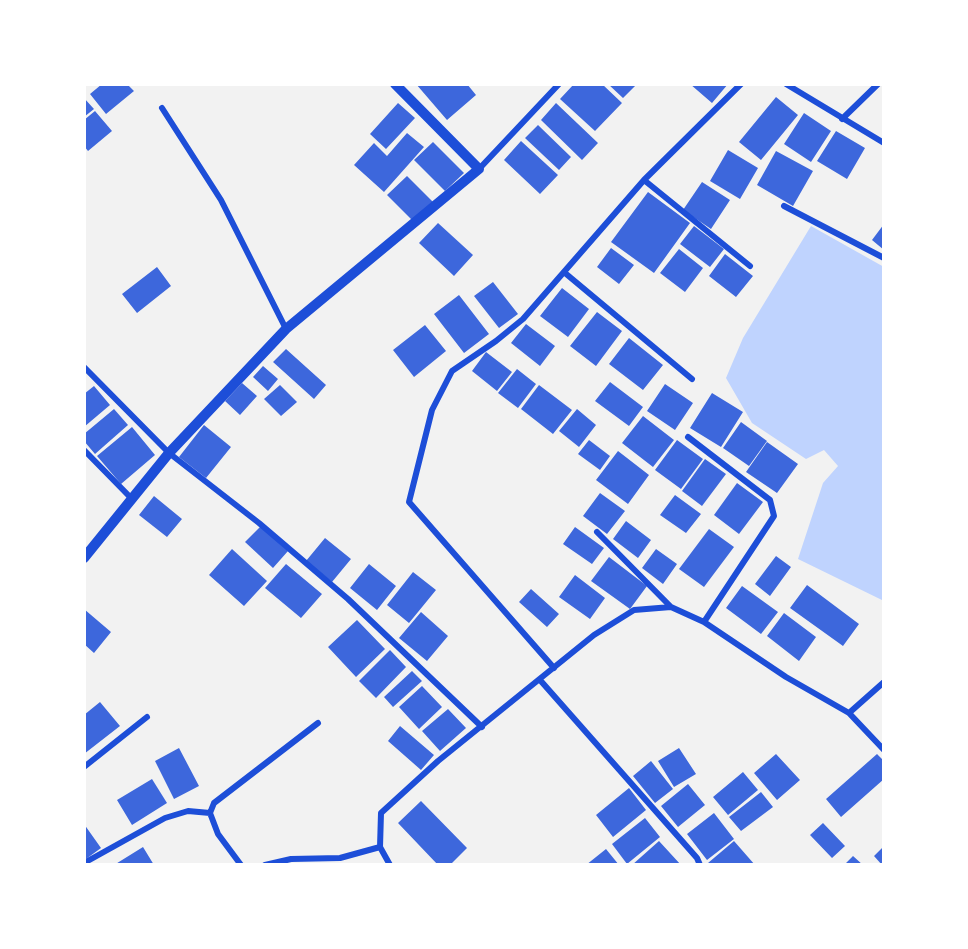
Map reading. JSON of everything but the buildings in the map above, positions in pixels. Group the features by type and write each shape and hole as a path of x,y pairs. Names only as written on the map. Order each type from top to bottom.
{"street":[{"path":"395,84 479,169"},
{"path":"84,558 169,453 286,329 479,169 560,84"},
{"path":"554,668 409,502 432,410 452,371 496,341 522,319 566,273 644,180 741,84"},
{"path":"786,84 884,143"},
{"path":"842,119 878,84"},
{"path":"162,108 221,200 286,329"},
{"path":"644,180 750,266"},
{"path":"784,206 884,258"},
{"path":"566,273 692,379"},
{"path":"84,367 169,453 259,523 348,599 482,727"},
{"path":"688,437 770,500 774,516 704,622"},
{"path":"84,450 132,499"},
{"path":"597,532 671,607 704,622 786,677 849,713 884,750"},
{"path":"390,865 380,847 381,813 438,761 594,635 634,610 671,607"},
{"path":"540,680 697,858 700,865"},
{"path":"849,713 884,682"},
{"path":"84,767 147,717"},
{"path":"240,865 218,834 210,813 214,803 221,795 318,723"},
{"path":"84,862 165,818 188,811 210,813"},
{"path":"265,865 291,859 340,858 380,847"}],"water":[{"path":"811,226 884,267 884,601 798,559 823,483 838,466 824,450 806,459 752,423 726,378 743,338"}]}
